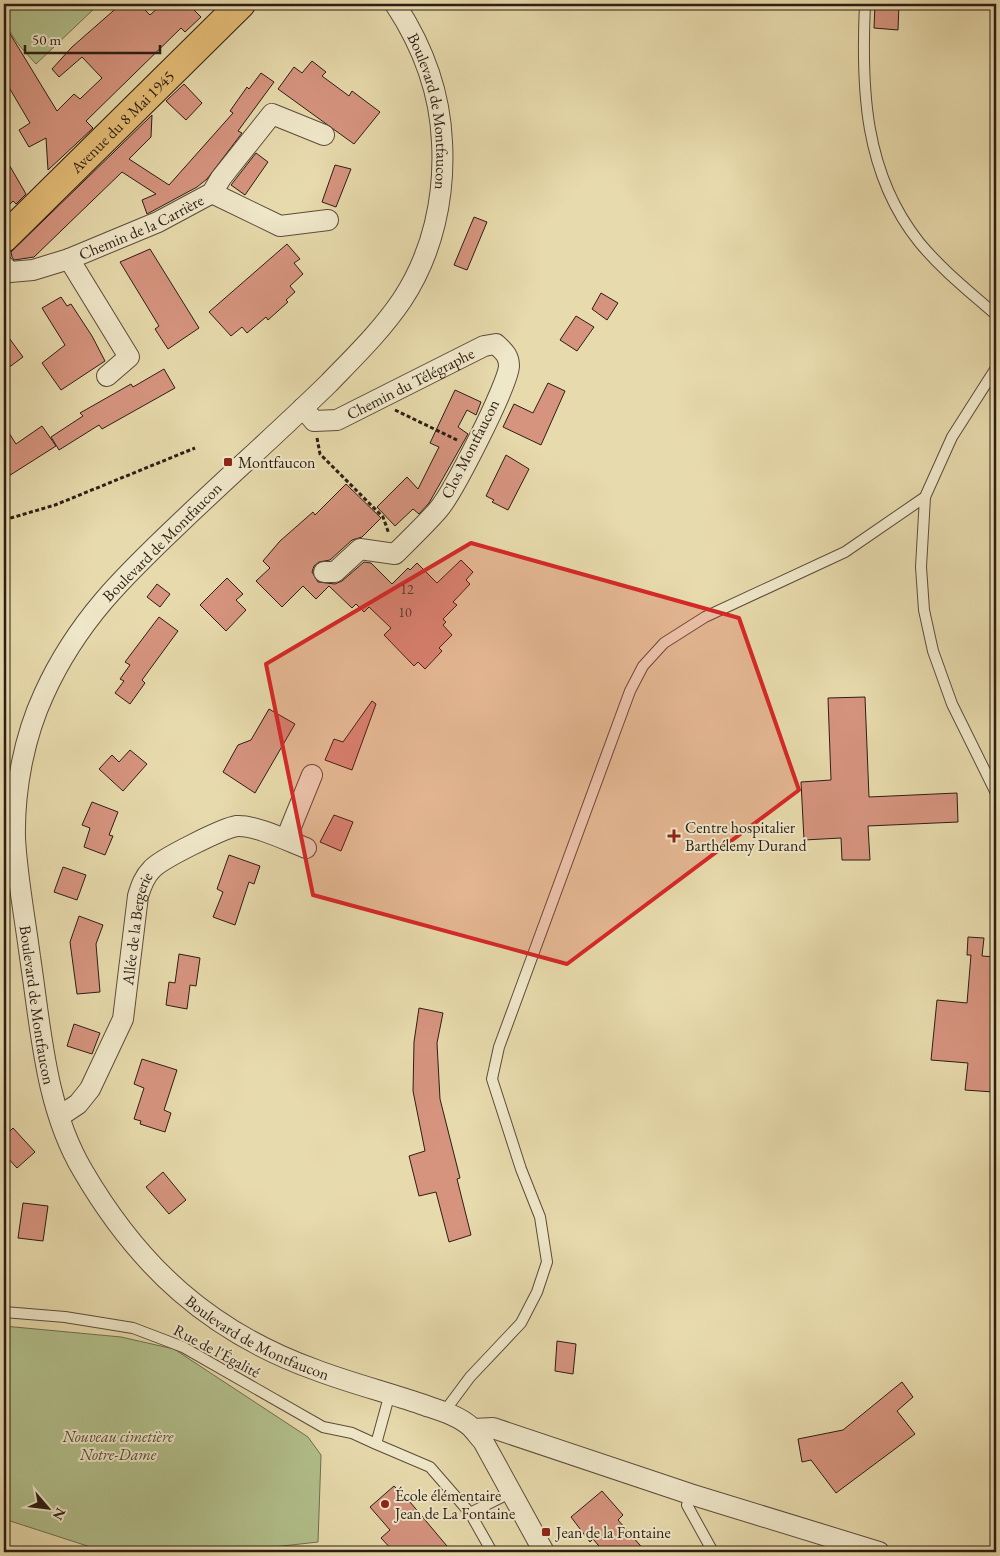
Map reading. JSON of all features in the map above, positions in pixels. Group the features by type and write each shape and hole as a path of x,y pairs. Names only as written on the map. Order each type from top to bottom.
{"main road":[{"name":"Avenue du 8 Mai 1945","path":"4,238 241,4"}],"street":[{"name":"Boulevard de Montfaucon","path":"395,4 422,50 435,94 442,127 443,166 439,212 426,253 404,296 375,336 308,415 117,582 88,618 63,656 42,697 26,746 18,792 15,837 41,1033 54,1101 79,1165 106,1210 144,1258 180,1294 264,1349 312,1369 444,1412 474,1429"},
{"name":"Chemin de la Carrière","path":"4,266 10,272 33,270 69,259 158,222 212,193 221,178 272,114 324,135"},
{"name":"Chemin de la Carrière","path":"212,193 280,226 328,220"},
{"name":"Chemin de la Carrière","path":"69,259 129,357 107,376"},
{"name":"Chemin du Télégraphe","path":"308,415 338,420 484,346 496,344 507,354 509,367"},
{"name":"Clos Montfaucon","path":"396,554 439,510 449,495 473,448 509,367"},
{"path":"324,572 335,572 360,549 396,554"},
{"path":"286,840 312,775"},
{"name":"Allée de la Bergerie","path":"60,1116 78,1104 90,1089 122,1019 138,896 143,880 153,868 166,858 237,826 286,840 306,848"},
{"path":"544,1552 512,1492 474,1429 493,1428 690,1494 879,1552"}],"lane":[{"path":"865,4 863,52 865,107 873,152 890,196 919,242 954,278 996,315"},
{"path":"996,368 952,437 925,497 921,567 924,610 933,651 952,704 996,793"},
{"path":"444,1412 470,1377 521,1323 537,1292 546,1262 540,1217 521,1169 492,1079 499,1047 630,691 643,666 664,643 705,617 845,552 925,497"},
{"name":"Rue de l'Égalité","path":"4,1312 65,1317 133,1328 183,1347 323,1427 352,1433 430,1467 470,1513 492,1552"},
{"path":"376,1444 390,1393"},
{"path":"470,1513 512,1492"},
{"path":"690,1494 687,1506 713,1552"}],"path":[{"path":"376,400 473,448"},
{"path":"308,415 320,454 383,517 396,554"},
{"path":"4,520 55,505 195,448"}],"highlighted area":[{"path":"471,543 739,618 799,790 567,964 313,895 266,664"}],"green space":[{"path":"4,4 99,4 36,64 18,44 9,30"},
{"name":"Nouveau cimetière Notre-Dame","path":"4,1326 121,1337 174,1349 308,1437 321,1455 318,1542 230,1552 106,1552 4,1519"}],"building":[{"path":"121,4 139,4 150,15 162,4 188,4 201,17 185,32 181,28 86,121 93,128 48,170 46,138 29,147 19,130 30,123 4,79 4,24 57,111 74,94 80,99 102,78 82,57 59,77 52,69 72,47"},
{"path":"875,4 899,4 898,30 874,28"},
{"path":"312,61 326,72 322,76 349,96 352,91 380,112 354,144 278,89 294,67 302,73"},
{"path":"261,73 274,82 238,131 242,133 207,179 197,187 147,214 142,200 156,194 122,172 34,257 14,260 11,252 152,115 151,137 129,159 169,185 233,113 230,111 247,87 249,89"},
{"path":"184,84 202,103 186,120 166,101"},
{"path":"256,153 268,162 245,195 231,185"},
{"path":"4,156 26,194 16,204 13,201 4,210"},
{"path":"335,165 351,169 336,207 322,202"},
{"path":"474,217 487,222 467,270 454,265"},
{"path":"287,244 300,259 294,263 303,274 290,286 295,292 286,300 288,302 268,320 266,317 247,333 242,327 231,336 209,312"},
{"path":"150,249 199,328 168,349 155,329 159,326 120,262"},
{"path":"601,293 618,303 607,320 592,309"},
{"path":"61,297 67,306 71,304 92,336 105,361 61,390 42,363 65,345 42,308"},
{"path":"576,316 594,327 577,351 560,340"},
{"path":"4,331 23,357 4,371"},
{"path":"164,369 175,388 102,429 99,425 59,450 51,437 83,416 80,413 131,384 133,387"},
{"path":"548,383 565,391 541,445 503,427 514,404 533,413"},
{"path":"455,390 481,402 476,415 467,410 458,427 468,434 429,503 419,514 413,509 395,526 377,507 407,477 418,489 439,447 430,443"},
{"path":"4,425 16,444 42,426 56,446 4,479"},
{"path":"506,455 529,469 508,510 492,502 494,500 486,496"},
{"path":"346,484 381,518 362,537 352,540 330,560 319,562 314,566 312,572 318,582 335,584 342,581 364,562 371,563 392,584 408,568 410,570 417,563 437,583 461,560 473,572 466,580 470,584 453,602 457,605 443,619 446,622 443,625 452,635 439,648 442,651 425,669 418,662 414,666 384,635 391,628 369,607 364,612 356,604 352,608 329,586 316,599 303,586 282,607 256,581 270,568 263,561 280,541 313,512 315,515"},
{"path":"227,578 243,594 236,600 246,610 226,631 200,605"},
{"path":"157,584 170,594 160,607 147,597"},
{"path":"159,617 178,631 142,680 145,683 130,704 115,693 124,681 120,679 130,665 125,662"},
{"path":"865,697 869,797 957,793 958,822 868,826 870,860 842,860 841,838 804,840 801,782 831,780 828,698"},
{"path":"372,701 376,704 352,770 325,760 334,739 343,742"},
{"path":"269,709 295,724 255,793 223,772 238,745 251,740"},
{"path":"130,750 147,764 123,791 99,769 112,755 119,762"},
{"path":"92,802 118,812 109,835 113,836 105,855 84,847 90,828 82,825"},
{"path":"334,815 353,822 341,851 320,842"},
{"path":"229,855 260,866 254,884 249,882 235,925 213,917 223,892 217,889"},
{"path":"63,867 86,875 77,900 54,892"},
{"path":"79,916 103,925 96,944 100,992 77,994 70,942"},
{"path":"968,937 984,938 982,956 996,957 996,1062 993,1092 965,1090 968,1063 931,1060 937,1000 967,1003 971,955 967,955"},
{"path":"179,954 200,958 196,986 190,985 187,1009 166,1005 169,982 175,983"},
{"path":"419,1008 443,1013 437,1043 440,1099 460,1178 457,1179 471,1235 449,1242 436,1192 419,1196 409,1156 425,1151 413,1091 414,1042"},
{"path":"74,1024 100,1033 92,1054 67,1046"},
{"path":"142,1059 177,1070 164,1110 171,1113 165,1132 140,1124 141,1121 134,1119 144,1088 134,1084"},
{"path":"13,1128 35,1152 17,1168 4,1154 4,1137"},
{"path":"163,1172 186,1200 169,1214 146,1187"},
{"path":"23,1203 48,1206 43,1241 18,1238"},
{"path":"557,1341 576,1344 573,1374 555,1371"},
{"path":"902,1382 913,1397 897,1411 915,1434 836,1493 811,1460 802,1462 798,1439 843,1430"},
{"path":"394,1486 452,1552 394,1552 381,1538 390,1530 370,1507"},
{"path":"602,1491 623,1515 618,1520 646,1552 604,1552 593,1539 590,1542 571,1517"}],"place":[{"name":"Montfaucon","path":"228,462"},
{"name":"Centre hospitalier Barthélemy Durand","path":"674,836"},
{"name":"École élémentaire Jean de La Fontaine","path":"385,1504"},
{"name":"Jean de la Fontaine","path":"546,1532"}]}
